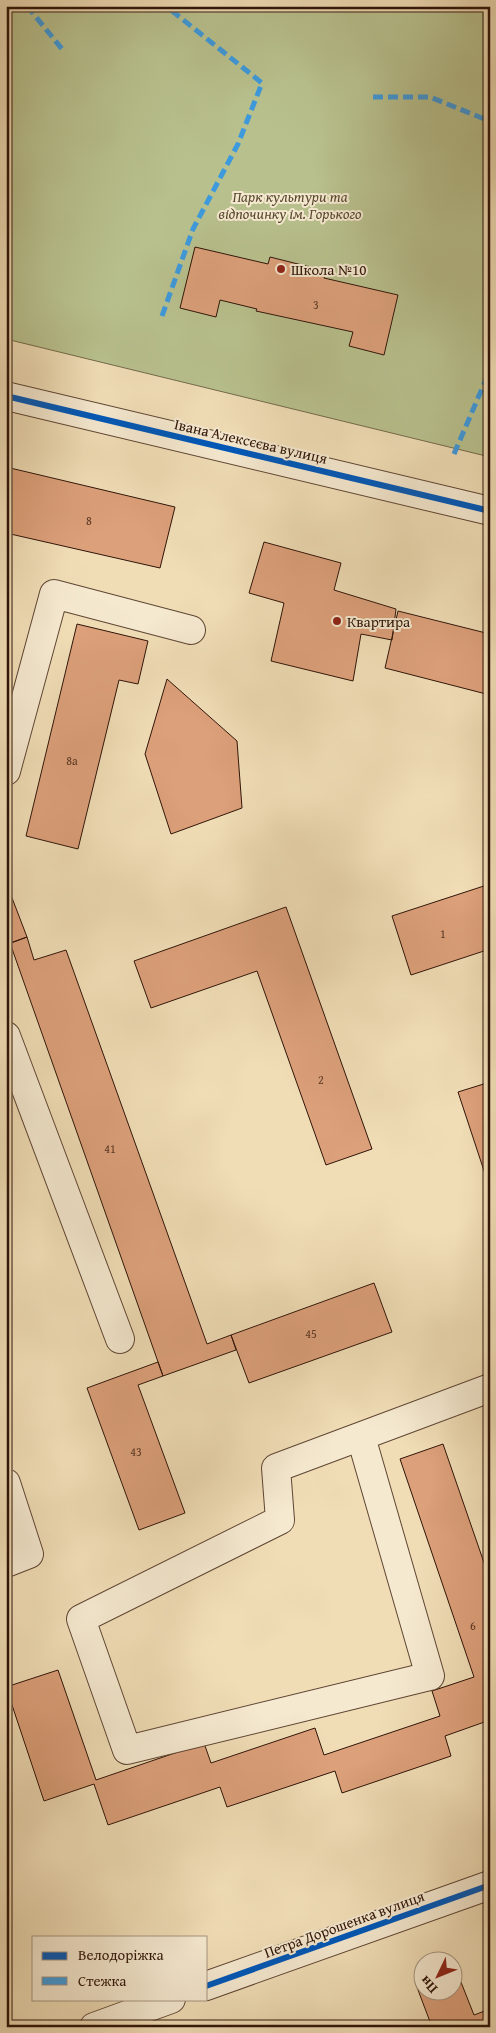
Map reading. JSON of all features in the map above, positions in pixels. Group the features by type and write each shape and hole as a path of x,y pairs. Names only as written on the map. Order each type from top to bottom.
{"street":[{"name":"Івана Алексєєва вулиця","path":"6,396 490,511"},
{"path":"6,771 54,594 191,630"},
{"path":"6,1036 120,1339"},
{"path":"361,1437 430,1676 127,1750 81,1619 280,1520 276,1468 490,1388"},
{"path":"6,1483 29,1554 6,1563"},
{"name":"Петра Дорошенка вулиця","path":"208,1985 490,1885"},
{"path":"94,2027 167,2000"}],"green space":[{"name":"Парк культури та відпочинку ім. Горького","path":"6,6 490,6 490,457 6,339"}],"building":[{"path":"195,247 268,264 270,257 326,271 324,278 398,295 384,355 349,346 353,332 256,311 257,309 220,300 216,317 180,308"},
{"path":"6,467 175,507 160,568 6,533"},
{"name":"Квартира","path":"264,542 341,563 334,590 396,609 392,640 361,634 353,681 271,661 284,603 249,593"},
{"path":"398,611 490,634 490,695 385,668"},
{"path":"77,624 148,641 138,684 119,680 78,849 26,836"},
{"path":"167,679 237,741 242,808 171,834 145,754"},
{"path":"490,884 490,949 411,975 392,916"},
{"path":"9,890 27,937 6,945 6,891"},
{"path":"286,907 372,1149 326,1165 257,971 151,1008 134,961"},
{"path":"27,937 34,960 66,950 207,1344 231,1335 236,1350 163,1376 10,943"},
{"path":"490,1082 490,1189 458,1092"},
{"path":"374,1283 392,1332 249,1383 231,1335"},
{"path":"158,1362 163,1376 138,1385 185,1513 139,1530 87,1388"},
{"path":"443,1444 490,1580 490,1720 445,1736 451,1756 342,1793 335,1771 227,1807 220,1787 108,1825 94,1784 44,1801 6,1687 58,1670 96,1780 204,1743 211,1763 315,1728 324,1755 440,1716 432,1691 474,1677 400,1459"},
{"path":"464,1990 474,2015 490,2009 490,2027 432,2027 422,2000 464,2000"}],"marked path":[{"path":"27,6 62,49"},
{"path":"162,316 193,229 238,144 262,83 166,6"},
{"path":"373,97 430,97 487,120 490,123"},
{"path":"454,454 490,370"}],"cycle path":[{"path":"6,396 490,511"},
{"path":"208,1985 490,1885"}],"place":[{"name":"Школа №10","path":"281,269"},
{"name":"Квартира","path":"337,621"}]}
